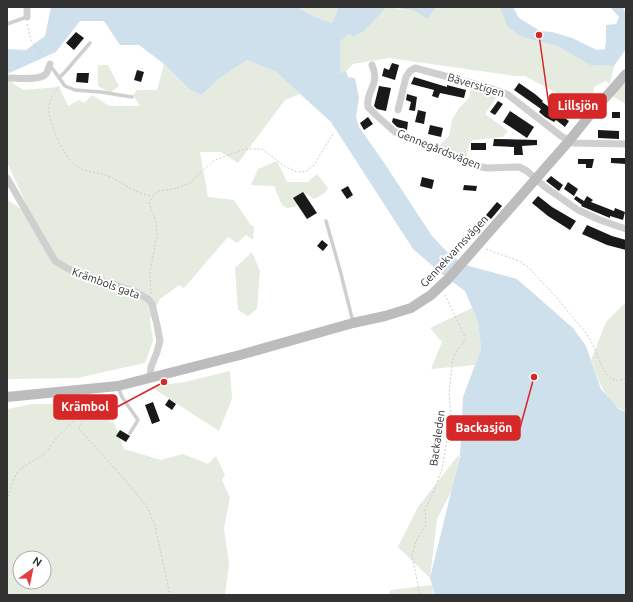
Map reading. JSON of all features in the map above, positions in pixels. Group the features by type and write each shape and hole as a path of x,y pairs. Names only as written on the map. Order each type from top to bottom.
{"street":[{"path":"27,7 27,17"},
{"path":"7,78 32,79 42,76 47,73 50,64"},
{"name":"Gennegårdsvägen","path":"372,65 376,73 368,98 368,107 395,132 477,166 486,168 519,167 536,179"},
{"name":"Bäverstigen","path":"398,110 406,77 410,71 415,68 507,94 569,141"},
{"name":"Gennekvarnsvägen","path":"7,397 120,390 150,378 353,323 385,316 410,308 431,295 444,282 536,179 626,74"},
{"path":"569,141 576,144 626,144"},
{"name":"Krämbols gata","path":"7,178 55,261 72,271 136,292 148,299 158,325 160,341 151,367 150,378"},
{"path":"536,179 578,210 600,220 626,229"}],"lane":[{"path":"7,24 27,17"},
{"path":"59,78 90,44"},
{"path":"50,64 65,86 75,90 132,97"},
{"path":"326,221 353,323"},
{"path":"120,390 138,420 130,433"}],"path":[{"path":"27,17 29,35 33,44 45,58"},
{"path":"62,83 52,96 49,105 49,115 58,138 73,163 82,170 106,175 138,192 153,196"},
{"path":"150,302 150,272 157,236 156,222 149,203 158,191 174,189 190,183 213,161 244,149 262,149 286,167 297,172 307,171 314,165 334,132"},
{"path":"476,245 520,261 528,267 551,291 586,333 604,371 612,380 618,381 626,378"},
{"name":"Backaleden","path":"420,595 412,555 417,539 426,525 425,510 434,491 442,468 451,415 449,394 453,358 466,339 444,282"},
{"path":"120,390 114,401 81,422 79,429 132,487 147,507 155,525 170,595"},
{"path":"7,500 17,473 26,465 40,458 49,450 56,439 72,422 106,395"}],"shaded area":[{"path":"297,7 339,7 332,23 315,17"},
{"path":"387,7 416,11 428,19 436,7 499,7 522,37 557,46 590,65 614,66 610,84 605,81 594,87 593,99 586,109 525,76 515,76 389,58 353,64 346,71 340,73 340,42 349,34 364,31"},
{"path":"247,60 276,72 300,94 285,100 238,163 221,152 200,152 208,197 234,200 250,224 254,227 253,240 246,235 237,243 228,237 184,288 179,285 160,299 150,319 153,341 145,363 77,378 7,379 7,197 9,201 21,209 27,206 7,162 7,79 23,90 59,87 68,106 79,100 84,103 92,95 109,106 140,106 133,95 137,90 157,90 164,64 189,89 202,95 217,80"},
{"path":"98,65 108,65 119,86 110,93 98,86"},
{"path":"626,80 626,104 612,96"},
{"path":"471,86 498,95 485,114 508,131 503,137 470,141 466,160 439,146 449,136 452,120 459,108 469,98"},
{"path":"277,161 287,182 308,182 317,174 328,188 325,193 314,199 307,194 295,207 287,208 282,205 274,186 251,185 258,169"},
{"path":"252,252 260,271 257,309 248,316 238,310 235,268"},
{"path":"626,302 626,412 612,402 607,396 603,390 591,360 606,322"},
{"path":"472,308 478,322 481,349 475,365 431,369 442,342 430,328"},
{"path":"230,371 232,399 219,431 151,387 185,382"},
{"path":"33,404 74,404 114,423 124,449 161,460 183,454 208,464 216,456 225,475 222,480 230,498 224,528 229,564 225,595 7,595 7,409"},
{"path":"440,414 462,419 461,437"},
{"path":"460,453 452,490 437,519 430,578 398,547 418,507"},
{"path":"432,585 434,595 388,595 391,590"}],"water":[{"path":"51,7 297,7 315,17 332,23 339,7 387,7 364,31 353,37 349,34 340,42 340,73 346,71 348,77 355,78 359,98 356,117 359,127 432,236 451,256 469,266 517,279 573,328 586,346 601,389 619,409 626,412 626,595 435,595 430,578 460,456 463,397 481,349 478,322 465,291 442,274 413,249 331,122 276,72 247,60 217,80 202,95 189,89 164,64 139,45 120,45 104,21 80,21 56,52 7,74 7,49 26,50 45,36"},
{"path":"392,7 436,7 428,19 415,11"},
{"path":"499,7 513,7 519,18 540,31 552,32 572,38 597,50 605,49 606,25 616,24 619,17 610,7 623,7 626,15 626,49 614,66 590,65 557,46 522,37 508,27"}],"building":[{"path":"76,32 84,38 74,50 66,43"},
{"path":"392,63 399,65 395,80 382,76 384,68 389,70"},
{"path":"137,70 144,72 141,82 134,80"},
{"path":"77,73 89,73 88,83 76,82"},
{"path":"414,77 447,87 447,85 466,90 464,98 440,93 438,98 432,96 434,90 411,84"},
{"path":"519,83 535,94 543,101 542,102 569,121 565,127 556,120 554,122 545,117 539,112 541,109 514,90"},
{"path":"379,86 391,88 386,111 377,109 374,106"},
{"path":"407,94 417,97 415,111 409,110 411,102 406,100"},
{"path":"498,101 503,104 495,115 490,112"},
{"path":"418,110 426,112 424,124 415,122"},
{"path":"510,111 534,127 527,138 503,122"},
{"path":"612,112 620,112 620,118 612,118"},
{"path":"368,117 373,124 364,130 360,123"},
{"path":"393,118 408,122 407,130 397,127 392,122"},
{"path":"430,125 443,128 441,137 428,134"},
{"path":"598,130 619,131 619,139 598,138"},
{"path":"494,139 537,140 537,145 522,146 523,155 514,155 514,147 493,146"},
{"path":"471,143 486,143 486,150 471,150"},
{"path":"611,158 626,158 626,164 611,163"},
{"path":"578,159 594,159 592,168 586,168 586,164 578,164"},
{"path":"551,176 563,185 559,191 546,181"},
{"path":"422,177 434,180 432,189 420,186"},
{"path":"568,182 578,189 574,196 564,189"},
{"path":"464,185 477,186 476,191 463,190"},
{"path":"348,186 353,195 347,199 341,190"},
{"path":"303,192 317,213 307,219 293,198"},
{"path":"538,196 552,207 576,221 570,230 548,216 532,203"},
{"path":"576,196 584,201 587,196 593,200 591,202 614,211 615,208 625,212 623,220 610,216 610,218 581,206 582,205 574,199"},
{"path":"497,202 502,206 491,219 486,215"},
{"path":"587,225 612,236 626,240 626,250 607,245 582,234"},
{"path":"322,240 328,245 323,251 317,246"},
{"path":"169,399 176,404 172,410 165,405"},
{"path":"153,402 160,421 152,424 145,405"},
{"path":"120,430 130,436 126,442 116,436"}],"place":[{"name":"Lillsjön","path":"539,35"},
{"name":"Backasjön","path":"534,377"},
{"name":"Krämbol","path":"164,382"}]}
